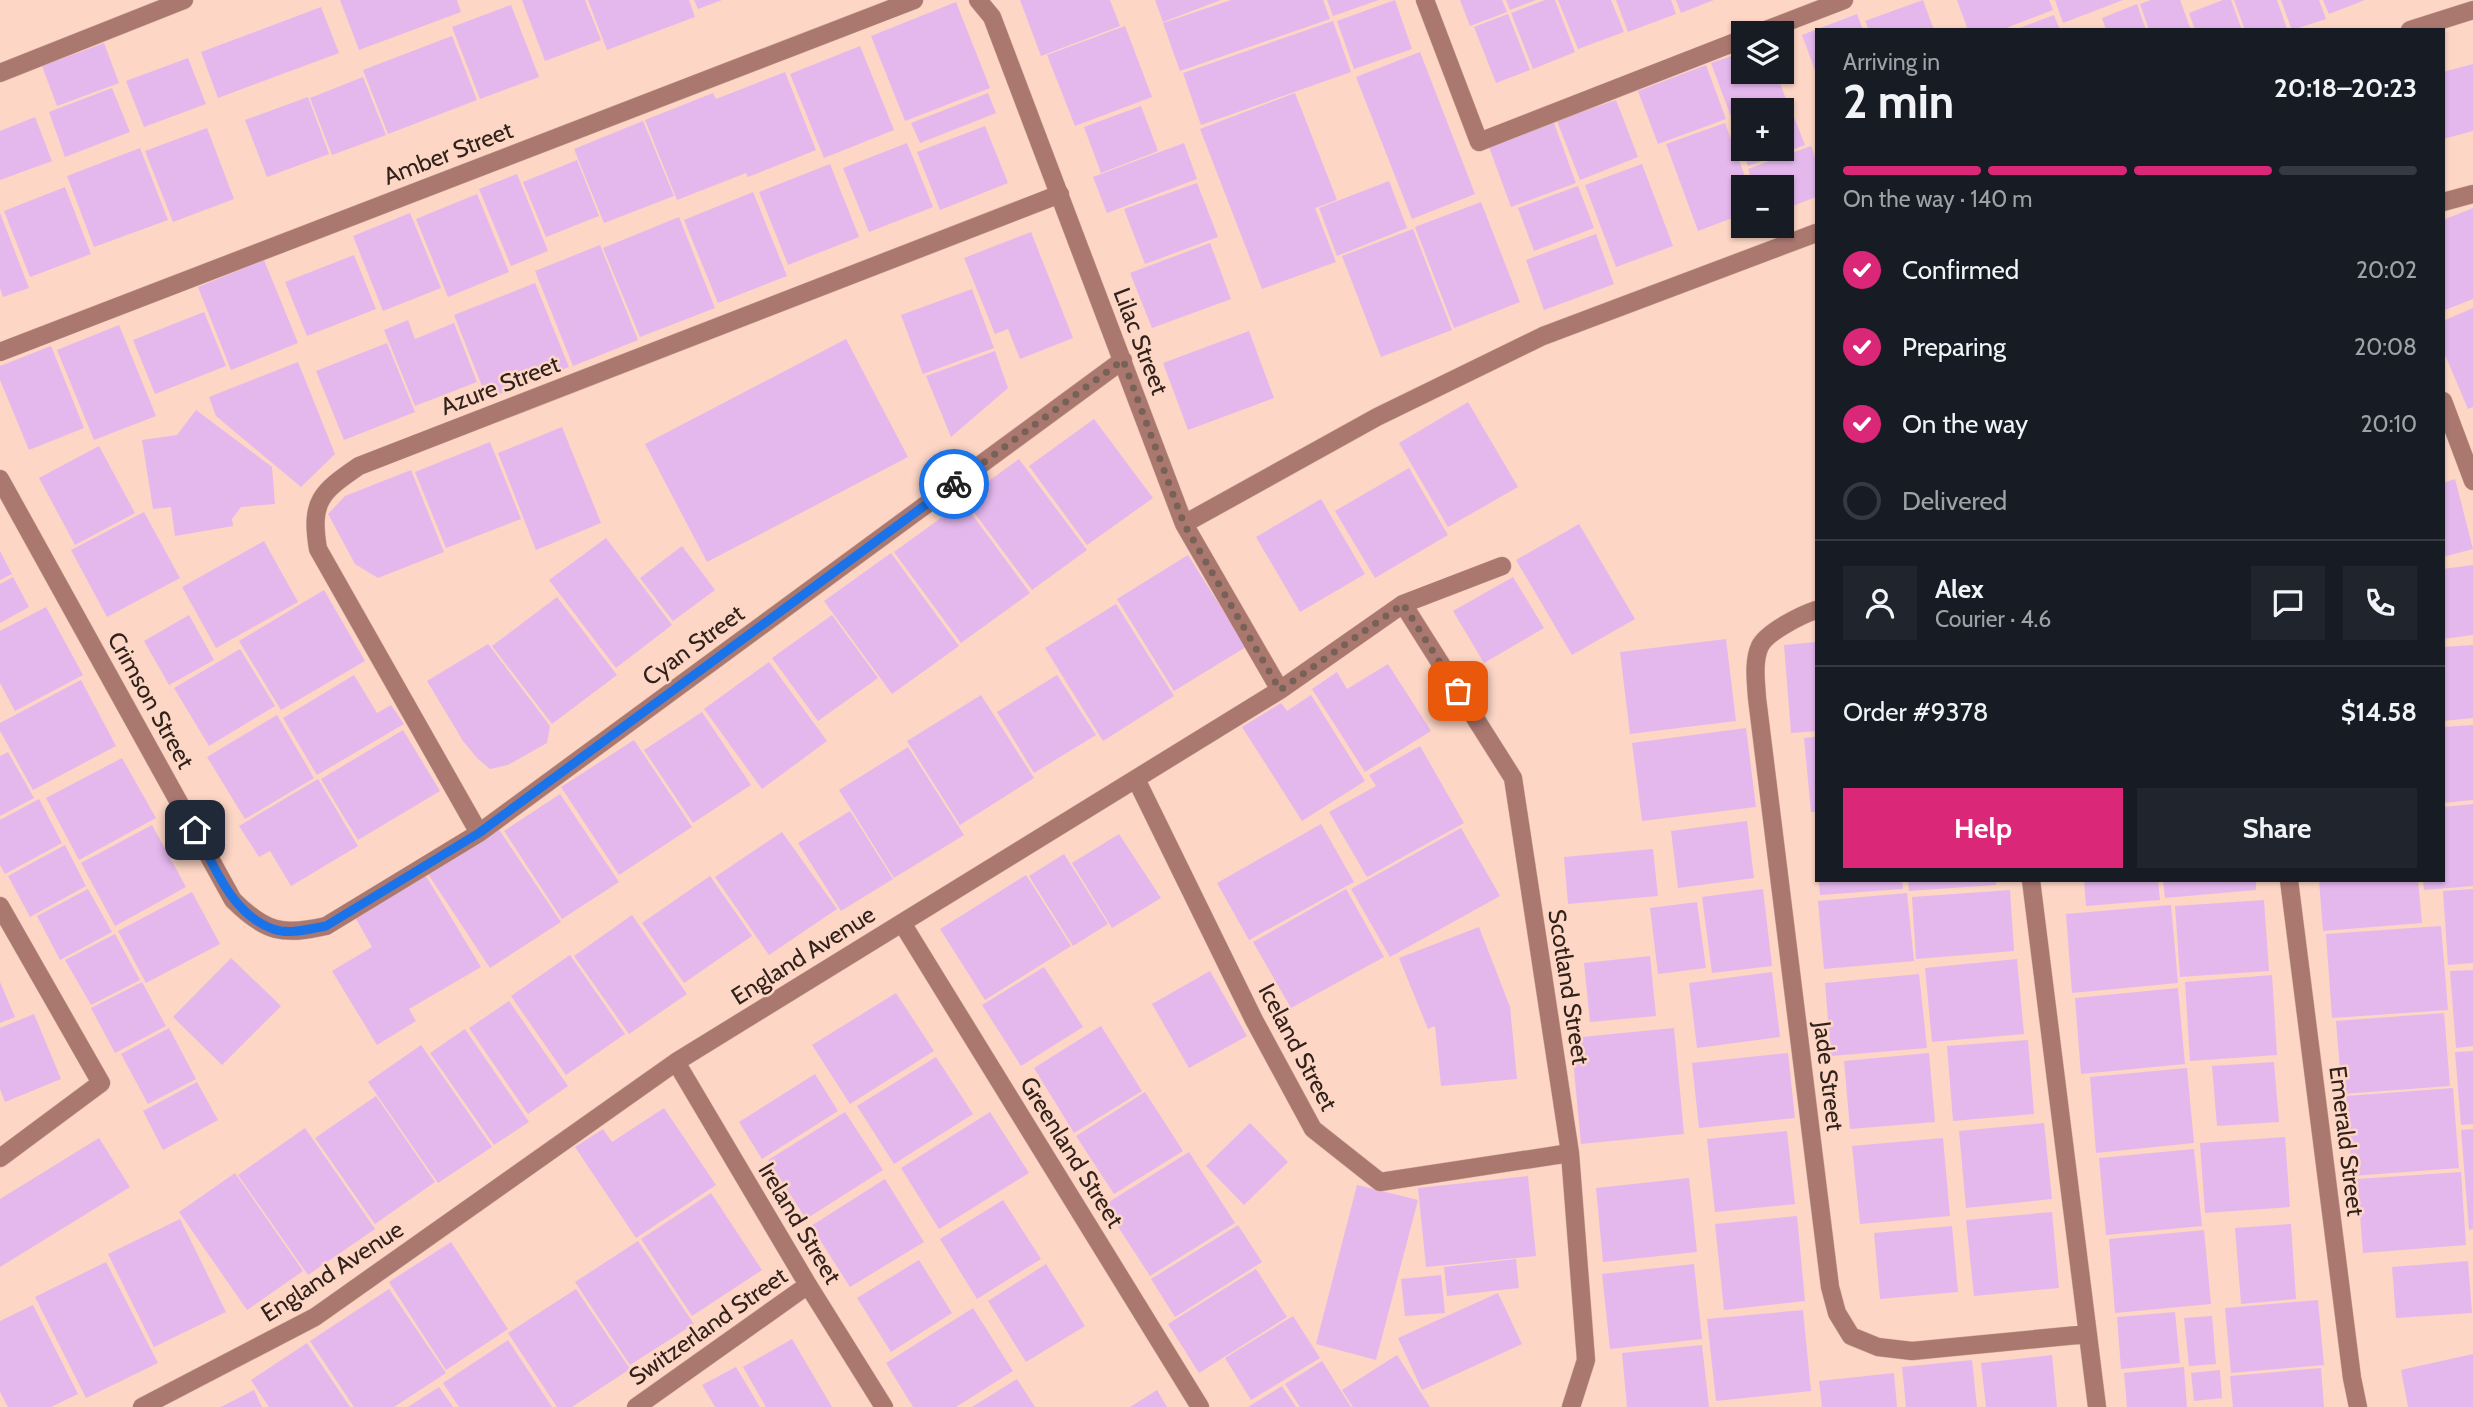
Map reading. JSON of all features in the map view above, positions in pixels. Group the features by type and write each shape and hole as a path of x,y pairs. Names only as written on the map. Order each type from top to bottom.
{"street":[{"name":"Amber Street","path":"0,352 914,0"},
{"name":"Lilac Street","path":"978,0 992,17 1184,524 1280,690"},
{"path":"1424,0 1479,142 1731,44"},
{"path":"1789,21 1843,0"},
{"path":"0,73 174,2"},
{"path":"2416,28 2473,10"},
{"name":"Azure Street","path":"479,833 318,549 314,524 319,501 337,482 359,466 1059,194"},
{"path":"2445,201 2473,194"},
{"path":"1184,524 1377,417 1543,336 1815,233"},
{"name":"Cyan Street","path":"274,930 301,932 326,926 479,833 1123,360"},
{"path":"2445,406 2473,481"},
{"name":"Crimson Street","path":"0,479 233,900 249,916 274,930"},
{"name":"England Avenue","path":"142,1407 315,1317 676,1062 1280,690 1403,604 1502,566"},
{"name":"Scotland Street","path":"1403,604 1513,778 1570,1153 1586,1360 1571,1407"},
{"name":"Jade Street","path":"1815,610 1783,625 1760,645 1756,669 1757,698 1830,1287 1836,1312 1851,1335 1878,1347 1912,1351 2088,1334"},
{"name":"Iceland Street","path":"1136,779 1254,1020 1313,1129 1380,1182 1570,1153"},
{"path":"2031,882 2097,1407"},
{"name":"Emerald Street","path":"2289,882 2352,1378 2358,1407"},
{"path":"0,906 101,1083 0,1158"},
{"name":"Greenland Street","path":"902,923 1200,1407"},
{"name":"Ireland Street","path":"676,1062 884,1407"},
{"name":"Switzerland Street","path":"636,1407 808,1285"}],"building":[{"path":"340,0 457,0 461,12 359,50"},
{"path":"522,0 585,0 601,40 545,61"},
{"path":"588,0 689,0 695,17 607,50"},
{"path":"694,0 722,0 698,9"},
{"path":"1020,0 1110,0 1120,26 1041,56"},
{"path":"1155,0 1221,0 1163,22"},
{"path":"1231,0 1323,0 1330,19 1180,71 1163,23"},
{"path":"1327,0 1379,0 1333,16"},
{"path":"1395,0 1412,49 1354,69 1337,21"},
{"path":"1460,0 1502,0 1507,12 1470,26"},
{"path":"1506,0 1536,0 1510,10"},
{"path":"1545,0 1555,0 1575,52 1533,69 1511,13"},
{"path":"1558,0 1611,0 1624,32 1578,49"},
{"path":"1616,0 1671,0 1676,14 1628,32"},
{"path":"1676,0 1714,0 1681,13"},
{"path":"1923,0 1933,28 1868,28 1865,21"},
{"path":"1957,0 2049,0 2053,10 2006,28 1967,28"},
{"path":"2055,0 2123,0 2063,23"},
{"path":"2151,0 2180,0 2190,28 2148,28 2140,4"},
{"path":"2223,0 2231,0 2241,28 2194,28 2189,13"},
{"path":"2234,0 2277,0 2287,28 2244,28"},
{"path":"2281,0 2319,0 2326,19 2291,28"},
{"path":"2323,0 2365,0 2329,14"},
{"path":"956,2 990,88 905,121 871,36"},
{"path":"2137,4 2145,28 2105,28 2102,18"},
{"path":"511,5 539,77 480,99 452,27"},
{"path":"321,7 339,53 218,98 201,52"},
{"path":"1508,14 1530,70 1496,83 1474,27"},
{"path":"1857,14 1862,28 1820,28"},
{"path":"2054,15 2059,28 2020,28"},
{"path":"1333,21 1351,72 1201,125 1183,73"},
{"path":"1125,26 1152,97 1075,126 1047,55"},
{"path":"1815,30 1815,70 1802,35"},
{"path":"452,36 477,100 388,134 363,70"},
{"path":"104,43 119,83 57,106 42,66"},
{"path":"860,46 894,130 824,158 790,74"},
{"path":"1420,52 1475,194 1412,219 1356,77"},
{"path":"1731,56 1731,84 1780,84 1786,98 1731,98 1731,117 1711,63"},
{"path":"188,58 206,104 144,127 126,81"},
{"path":"2473,64 2473,131 2445,138 2445,71"},
{"path":"1706,65 1726,119 1658,144 1638,91"},
{"path":"785,72 816,150 748,177 746,173 677,200 645,120 713,93 716,99"},
{"path":"363,77 386,135 332,155 310,98"},
{"path":"112,88 130,132 65,157 49,112"},
{"path":"988,93 996,113 920,143 911,123"},
{"path":"1295,93 1337,200 1315,208 1336,262 1262,289 1200,129"},
{"path":"308,97 329,154 267,177 245,120"},
{"path":"1616,100 1638,157 1580,180 1557,121"},
{"path":"1141,106 1158,151 1101,173 1084,127"},
{"path":"35,117 52,161 0,180 0,131"},
{"path":"1794,117 1805,145 1794,149"},
{"path":"643,121 674,196 604,223 574,149"},
{"path":"1554,123 1576,183 1511,207 1489,147"},
{"path":"1725,123 1731,139 1731,161 1739,161 1744,175 1731,175 1731,219 1698,231 1666,144"},
{"path":"985,126 1008,183 940,210 917,152"},
{"path":"207,128 234,199 173,222 145,151"},
{"path":"907,143 933,207 869,232 843,168"},
{"path":"1184,143 1197,179 1107,213 1093,177"},
{"path":"1811,146 1815,157 1815,197 1794,205 1794,175 1750,175 1748,169 1770,161 1794,161 1794,152"},
{"path":"140,148 168,220 94,247 67,176"},
{"path":"577,160 599,216 546,237 523,182"},
{"path":"1746,161 1762,161 1748,166"},
{"path":"830,164 859,237 788,265 759,192"},
{"path":"1642,164 1673,246 1616,267 1585,185"},
{"path":"517,174 548,251 511,266 479,189"},
{"path":"1389,181 1407,228 1337,256 1319,208"},
{"path":"1197,183 1218,237 1145,264 1124,209"},
{"path":"1578,186 1594,228 1534,251 1518,208"},
{"path":"65,187 91,254 30,277 4,211"},
{"path":"753,192 787,276 718,303 684,220"},
{"path":"477,194 509,272 448,297 416,219"},
{"path":"1481,202 1520,302 1454,328 1415,227"},
{"path":"2473,208 2473,299 2445,310 2445,219"},
{"path":"0,213 29,288 3,297 0,288"},
{"path":"410,213 441,288 383,311 353,236"},
{"path":"679,217 715,308 640,337 603,248"},
{"path":"1413,229 1452,330 1381,357 1342,256"},
{"path":"1031,232 1073,338 1020,359 1008,329 995,334 964,258"},
{"path":"1596,234 1614,284 1544,310 1526,260"},
{"path":"1210,243 1231,299 1152,328 1130,273"},
{"path":"600,245 638,340 573,366 535,271"},
{"path":"354,255 376,309 307,336 285,282"},
{"path":"264,260 298,343 231,370 198,287"},
{"path":"535,283 569,367 487,399 454,315"},
{"path":"972,289 994,348 923,374 901,315"},
{"path":"2473,308 2473,407 2468,409 2445,355 2445,320"},
{"path":"204,312 226,366 155,394 133,340"},
{"path":"408,320 415,339 454,323 477,382 415,406 384,330"},
{"path":"119,325 156,416 94,440 57,350"},
{"path":"1249,331 1274,398 1188,430 1163,363"},
{"path":"846,339 908,457 707,562 645,444"},
{"path":"387,343 415,412 344,440 316,371"},
{"path":"51,346 84,428 29,450 0,380 0,366"},
{"path":"995,351 1008,388 951,437 926,376"},
{"path":"298,362 335,454 301,487 216,416 209,397"},
{"path":"1468,402 1518,487 1448,527 1399,443"},
{"path":"196,410 272,467 275,504 241,507 232,519 233,526 175,536 171,507 153,509 142,440 177,435"},
{"path":"1094,419 1153,498 1087,545 1029,466"},
{"path":"562,427 601,523 536,550 498,453"},
{"path":"490,442 521,519 446,548 415,472"},
{"path":"99,446 135,513 75,545 39,478"},
{"path":"1019,459 1087,550 1032,590 964,499"},
{"path":"1409,468 1448,535 1375,578 1335,511"},
{"path":"411,470 444,552 378,578 355,564 328,514 345,496"},
{"path":"2455,479 2473,549 2445,556 2445,482"},
{"path":"1321,499 1365,574 1300,612 1256,537"},
{"path":"963,502 1030,593 961,643 894,552"},
{"path":"144,512 180,578 107,617 71,550"},
{"path":"1579,524 1635,619 1572,655 1516,560"},
{"path":"606,538 672,625 616,668 549,580"},
{"path":"264,541 298,602 216,648 182,587"},
{"path":"682,546 715,590 673,621 640,578"},
{"path":"0,551 12,574 0,580"},
{"path":"891,553 959,646 892,694 824,601"},
{"path":"1188,555 1246,647 1174,691 1117,599"},
{"path":"2473,565 2473,635 2445,639 2445,569"},
{"path":"13,577 29,607 0,623 0,584"},
{"path":"1513,577 1544,628 1484,663 1453,611"},
{"path":"324,590 365,661 281,710 239,641"},
{"path":"557,597 617,675 552,724 492,646"},
{"path":"1116,604 1174,696 1103,741 1045,648"},
{"path":"46,607 83,675 15,711 0,683 0,631"},
{"path":"189,615 214,660 169,685 144,641"},
{"path":"832,615 878,678 818,721 772,658"},
{"path":"1726,639 1736,721 1630,734 1620,652"},
{"path":"1815,642 1815,731 1791,733 1784,645"},
{"path":"488,644 550,726 547,743 508,765 490,769 463,741 427,681"},
{"path":"2473,645 2473,718 2445,721 2445,647"},
{"path":"240,649 275,706 209,746 174,688"},
{"path":"769,662 827,741 762,789 704,709"},
{"path":"1388,664 1431,731 1365,772 1312,689 1337,672 1347,689"},
{"path":"354,675 377,713 391,705 404,724 317,775 283,718"},
{"path":"1057,675 1096,735 1034,773 997,712"},
{"path":"81,680 116,746 33,790 0,731 0,723"},
{"path":"981,695 1034,778 960,825 907,741"},
{"path":"1311,695 1365,781 1302,821 1242,727 1281,703 1287,711"},
{"path":"702,712 751,785 693,823 644,750"},
{"path":"277,715 314,778 245,819 207,757"},
{"path":"2473,725 2473,800 2445,803 2445,727"},
{"path":"1746,728 1756,807 1642,821 1632,743"},
{"path":"403,730 440,791 358,840 321,779"},
{"path":"1815,737 1815,812 1811,812 1804,738"},
{"path":"634,740 692,827 619,875 561,787"},
{"path":"1420,746 1464,823 1367,877 1329,812 1376,786 1369,775"},
{"path":"908,747 964,835 894,878 839,790"},
{"path":"8,752 34,798 0,816 0,756"},
{"path":"122,758 156,818 79,860 46,798"},
{"path":"318,779 358,846 291,886 270,851 259,857 239,826"},
{"path":"560,794 619,882 562,919 504,831"},
{"path":"39,799 62,843 5,874 0,865 0,820"},
{"path":"2473,804 2473,886 2424,890 2423,882 2445,882 2445,807"},
{"path":"850,811 893,879 841,911 798,843"},
{"path":"1747,821 1754,878 1678,888 1671,831"},
{"path":"1321,824 1354,882 1249,940 1217,883"},
{"path":"152,825 186,887 115,926 81,863"},
{"path":"498,828 561,922 490,968 428,874"},
{"path":"1461,828 1500,896 1390,957 1351,889"},
{"path":"782,832 837,909 769,955 715,877"},
{"path":"1119,834 1161,898 1112,928 1072,863"},
{"path":"65,845 86,886 30,917 8,876"},
{"path":"1653,849 1658,896 1568,904 1564,857"},
{"path":"1064,854 1108,924 1073,946 1029,876"},
{"path":"1026,875 1071,946 985,1000 940,929"},
{"path":"426,876 481,967 409,1009 416,1021 377,1045 332,971 372,947 355,917"},
{"path":"710,876 752,936 684,983 642,923"},
{"path":"1819,882 1902,882 1903,889 1820,895"},
{"path":"1908,882 1996,882 1996,885 1909,891"},
{"path":"2084,882 2158,882 2160,900 2086,906"},
{"path":"2163,882 2256,882 2256,890 2165,898"},
{"path":"2319,882 2418,882 2422,923 2323,931"},
{"path":"88,889 112,932 60,960 37,916"},
{"path":"1346,889 1384,957 1291,1008 1253,942"},
{"path":"1763,889 1772,966 1712,973 1702,897"},
{"path":"2473,889 2473,963 2448,965 2443,891"},
{"path":"2010,890 2014,951 1916,959 1912,897"},
{"path":"192,892 220,944 146,983 118,931"},
{"path":"1907,893 1914,961 1824,969 1818,901"},
{"path":"2264,900 2269,971 2180,977 2175,906"},
{"path":"1697,902 1706,968 1658,974 1650,908"},
{"path":"2171,905 2178,983 2072,993 2066,914"},
{"path":"632,915 687,994 629,1034 574,956"},
{"path":"2441,926 2448,1010 2332,1018 2326,934"},
{"path":"1479,927 1510,1007 1517,1079 1441,1086 1435,1026 1428,1029 1399,958"},
{"path":"115,934 140,980 91,1005 65,960"},
{"path":"570,955 625,1034 566,1075 511,996"},
{"path":"1650,956 1656,1016 1590,1022 1584,963"},
{"path":"231,958 281,1006 222,1065 173,1017"},
{"path":"2017,959 2024,1034 1932,1042 1925,968"},
{"path":"1044,967 1083,1027 1021,1066 982,1005"},
{"path":"2473,970 2473,1046 2456,1048 2450,971"},
{"path":"1210,971 1247,1036 1189,1068 1152,1004"},
{"path":"1772,972 1780,1037 1697,1048 1689,983"},
{"path":"1919,974 1927,1048 1831,1056 1825,983"},
{"path":"2272,975 2277,1055 2190,1061 2185,982"},
{"path":"0,982 15,1017 0,1023"},
{"path":"142,982 166,1026 115,1053 91,1008"},
{"path":"2178,988 2185,1064 2081,1074 2075,998"},
{"path":"896,993 934,1051 850,1104 812,1045"},
{"path":"509,1001 568,1086 528,1114 469,1028"},
{"path":"2444,1013 2450,1086 2342,1094 2336,1021"},
{"path":"34,1014 61,1079 5,1102 0,1089 0,1028"},
{"path":"1101,1026 1142,1091 1074,1133 1034,1068"},
{"path":"169,1028 196,1079 148,1104 121,1054"},
{"path":"1674,1028 1684,1134 1581,1144 1571,1038"},
{"path":"465,1029 529,1122 494,1145 430,1053"},
{"path":"2028,1040 2034,1114 1953,1121 1947,1046"},
{"path":"421,1045 492,1147 438,1183 368,1082"},
{"path":"2473,1051 2473,1124 2461,1125 2455,1052"},
{"path":"1788,1053 1795,1118 1699,1128 1692,1063"},
{"path":"1929,1053 1935,1122 1850,1129 1844,1061"},
{"path":"936,1057 973,1114 894,1164 857,1106"},
{"path":"2274,1062 2279,1122 2217,1126 2212,1066"},
{"path":"2187,1068 2194,1143 2096,1153 2090,1077"},
{"path":"815,1074 838,1111 762,1159 739,1122"},
{"path":"197,1082 218,1120 163,1150 143,1111"},
{"path":"2453,1088 2459,1168 2352,1176 2346,1096"},
{"path":"1145,1092 1183,1151 1114,1194 1076,1136"},
{"path":"376,1096 435,1182 375,1224 315,1138"},
{"path":"664,1108 716,1185 636,1238 575,1147 603,1129 612,1142"},
{"path":"845,1112 883,1170 806,1219 768,1160"},
{"path":"990,1112 1029,1173 939,1229 901,1168"},
{"path":"1250,1123 1288,1162 1244,1205 1206,1166"},
{"path":"2044,1123 2052,1199 1966,1208 1959,1131"},
{"path":"305,1128 375,1229 308,1275 238,1175"},
{"path":"2473,1129 2473,1229 2469,1230 2461,1130"},
{"path":"1787,1131 1795,1204 1715,1212 1707,1139"},
{"path":"2285,1137 2290,1207 2205,1213 2200,1143"},
{"path":"99,1138 130,1187 0,1267 0,1199"},
{"path":"1943,1138 1950,1216 1860,1224 1852,1146"},
{"path":"2194,1149 2202,1226 2106,1235 2099,1158"},
{"path":"1189,1152 1235,1223 1150,1276 1104,1205"},
{"path":"2461,1172 2466,1245 2363,1253 2357,1179"},
{"path":"235,1173 303,1271 247,1310 179,1212"},
{"path":"1528,1176 1536,1256 1426,1267 1418,1188"},
{"path":"1689,1178 1697,1252 1603,1262 1596,1188"},
{"path":"885,1179 924,1242 850,1287 811,1226"},
{"path":"1357,1185 1418,1200 1376,1360 1316,1344"},
{"path":"711,1193 762,1270 692,1316 641,1239"},
{"path":"1003,1200 1041,1259 977,1299 940,1239"},
{"path":"2052,1212 2059,1288 1974,1296 1966,1220"},
{"path":"1797,1216 1805,1301 1724,1310 1715,1224"},
{"path":"180,1219 226,1312 154,1347 108,1254"},
{"path":"2291,1224 2296,1299 2241,1304 2235,1228"},
{"path":"1238,1225 1262,1262 1175,1317 1151,1279"},
{"path":"1952,1226 1958,1292 1880,1299 1874,1233"},
{"path":"2204,1230 2211,1304 2115,1313 2109,1239"},
{"path":"638,1241 694,1324 630,1365 575,1282"},
{"path":"451,1242 508,1329 446,1370 389,1282"},
{"path":"1516,1259 1519,1288 1447,1296 1444,1267"},
{"path":"919,1260 952,1313 891,1352 857,1298"},
{"path":"2468,1261 2472,1313 2396,1318 2392,1267"},
{"path":"106,1262 158,1363 86,1398 35,1297"},
{"path":"1046,1264 1085,1326 1026,1362 988,1301"},
{"path":"1694,1264 1702,1339 1610,1349 1602,1274"},
{"path":"1256,1269 1287,1317 1199,1373 1168,1324"},
{"path":"1441,1275 1445,1313 1405,1316 1401,1279"},
{"path":"389,1289 446,1373 394,1407 354,1407 310,1341"},
{"path":"576,1289 630,1369 572,1407 557,1407 508,1333"},
{"path":"1498,1293 1522,1344 1422,1390 1398,1338"},
{"path":"2318,1300 2324,1365 2231,1373 2225,1308"},
{"path":"33,1305 78,1394 51,1407 8,1407 0,1392 0,1321"},
{"path":"973,1308 1013,1371 956,1407 913,1407 886,1363"},
{"path":"1803,1310 1811,1391 1716,1401 1707,1319"},
{"path":"2175,1312 2180,1363 2121,1369 2117,1317"},
{"path":"1293,1316 1320,1358 1251,1400 1225,1358"},
{"path":"2212,1316 2216,1364 2189,1366 2184,1318"},
{"path":"792,1339 832,1407 766,1407 743,1367"},
{"path":"508,1340 552,1407 459,1407 443,1383"},
{"path":"307,1343 350,1407 269,1407 251,1380"},
{"path":"1702,1345 1709,1407 1627,1407 1622,1353"},
{"path":"2473,1354 2473,1407 2408,1407 2401,1370"},
{"path":"1397,1355 1430,1407 1353,1407 1342,1390"},
{"path":"2052,1355 2057,1407 1986,1407 1981,1363"},
{"path":"1972,1360 1977,1407 1906,1407 1902,1367"},
{"path":"1322,1361 1351,1407 1300,1407 1285,1384"},
{"path":"736,1367 760,1407 715,1407 702,1385"},
{"path":"2184,1367 2187,1407 2127,1407 2124,1373"},
{"path":"2321,1368 2324,1407 2233,1407 2230,1376"},
{"path":"2220,1370 2222,1398 2194,1401 2191,1373"},
{"path":"1894,1373 1897,1407 1822,1407 1819,1381"},
{"path":"1017,1379 1035,1407 972,1407"},
{"path":"1282,1386 1296,1407 1248,1407"},
{"path":"439,1387 453,1407 408,1407"},
{"path":"254,1390 262,1407 221,1407"},
{"path":"1157,1390 1167,1407 1130,1407"}],"way so far":[{"path":"954,484 1123,360 1184,524 1280,690 1403,604 1458,691"}],"route":[{"path":"195,830 233,900 249,916 274,930 301,932 326,926 479,833 954,484"}]}
